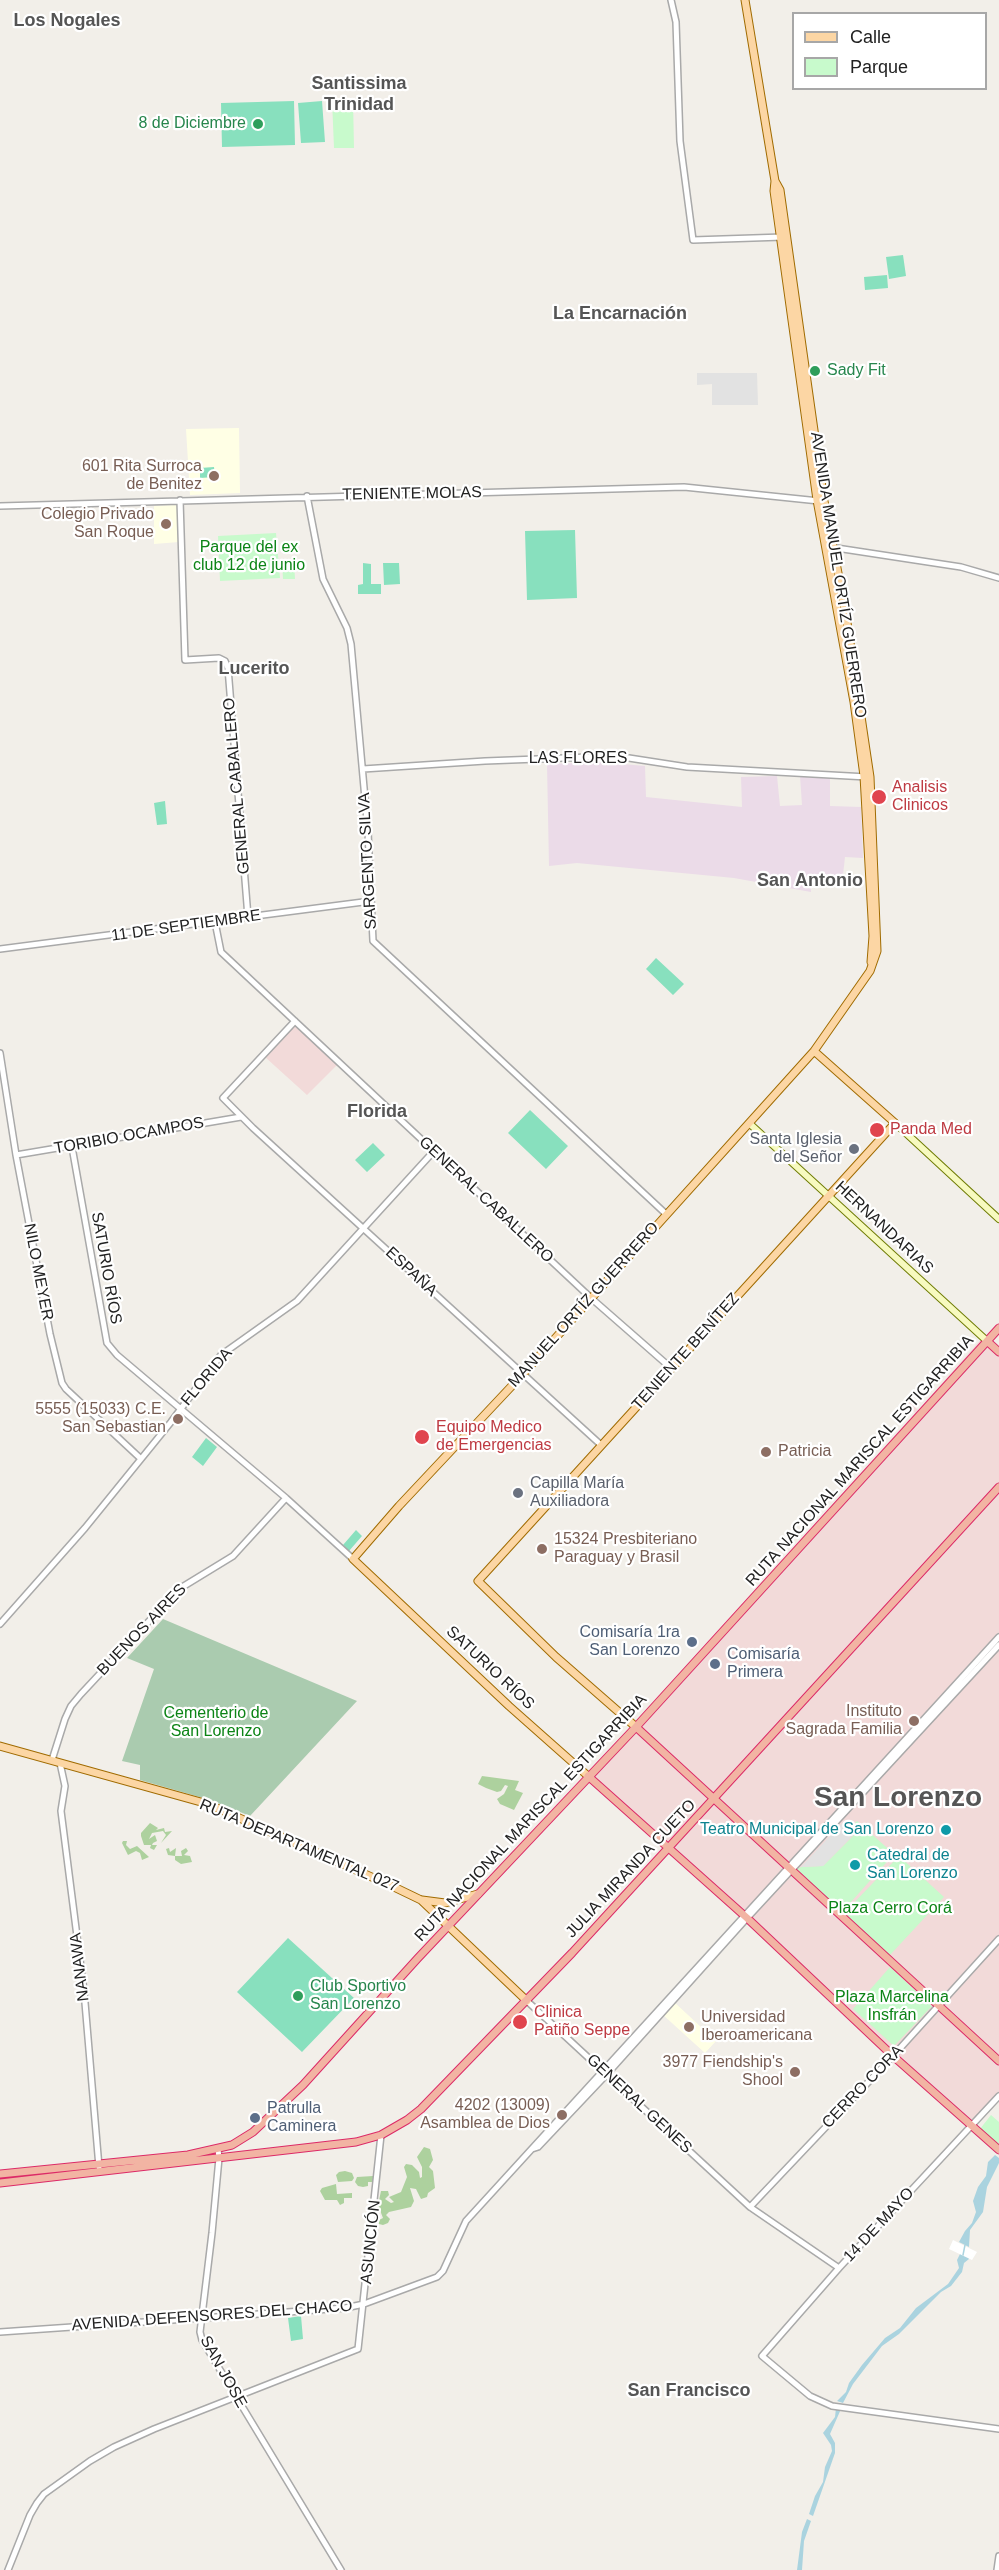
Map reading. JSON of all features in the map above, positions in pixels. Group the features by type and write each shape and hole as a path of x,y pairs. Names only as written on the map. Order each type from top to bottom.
{"highway":[{"name":"RUTA NACIONAL MARISCAL ESTIGARRIBIA","path":"0,2182 218,2149 237,2142 270,2118 636,1726 999,1328"},
{"name":"HERNANDARIAS","path":"987,1341 999,1352"},
{"name":"JULIA MIRANDA CUETO","path":"219,2158 356,2142 381,2135 421,2109 527,2001 669,1849 999,1487"},
{"path":"636,1726 999,2061"},
{"name":"SATURIO RÍOS","path":"588,1776 745,1916 893,2056 999,2150"},
{"path":"237,2142 243,2155"},
{"name":"RUTA NACIONAL MARISCAL ESTIGARRIBIA","path":"0,2174 219,2158"}],"main road":[{"name":"AVENIDA MANUEL ORTÍZ GUERRERO","path":"745,0 775,181 774,191 784,237 820,501 851,644 867,777 878,943 870,971 814,1051"},
{"path":"814,1051 895,1122 999,1219"},
{"name":"MANUEL ORTÍZ GUERRERO","path":"353,1559 814,1051"},
{"name":"TENIENTE BENÍTEZ","path":"636,1726 556,1657 478,1581 895,1122"},
{"name":"HERNANDARIAS","path":"750,1124 987,1341"},
{"name":"SATURIO RÍOS","path":"353,1559 509,1706 588,1776"},
{"name":"RUTA DEPARTAMENTAL 027","path":"0,1746 208,1804 421,1900 448,1927"},
{"path":"421,1900 445,1903 478,1894"},
{"name":"GENERAL GENES","path":"448,1927 527,2001"}],"street":[{"path":"671,0 676,22 680,141 693,240 784,237"},
{"name":"TENIENTE MOLAS","path":"0,506 684,487 820,501"},
{"name":"SARGENTO SILVA","path":"307,496 323,579 347,628 351,644 363,769 373,941 666,1214"},
{"name":"GENERAL CABALLERO","path":"180,501 185,660 219,658 225,661 228,668 248,917"},
{"path":"829,547 961,567 999,578"},
{"name":"LAS FLORES","path":"363,769 495,760 616,756 707,768 867,777"},
{"name":"11 DE SEPTIEMBRE","path":"0,949 371,901"},
{"name":"GENERAL CABALLERO","path":"216,922 221,952 591,1298 670,1368"},
{"name":"ESPAÑA","path":"295,1021 223,1098 241,1117 601,1445"},
{"name":"NILO MEYER","path":"0,1053 16,1155 50,1334 62,1383 140,1458"},
{"name":"TORIBIO OCAMPOS","path":"16,1155 241,1117"},
{"name":"SATURIO RÍOS","path":"72,1147 104,1333 108,1343 117,1355 286,1498 353,1559"},
{"name":"FLORIDA","path":"0,1624 85,1528 221,1355 287,1310 434,1151"},
{"name":"BUENOS AIRES","path":"52,1760 65,1719 71,1706 81,1694 179,1589 233,1556 286,1498"},
{"name":"AVENIDA DEFENSORES DEL CHACO","path":"791,1867 999,1637"},
{"name":"AVENIDA DEFENSORES DEL CHACO","path":"0,2332 345,2308 364,2304 441,2274 466,2221 532,2149 538,2146 745,1916 999,1645"},
{"name":"NANAWA","path":"60,1763 64,1786 61,1811 84,1991 99,2168"},
{"name":"CERRO CORA","path":"750,2207 893,2056 999,1939"},
{"name":"GENERAL GENES","path":"527,2001 750,2207 839,2268"},
{"name":"14 DE MAYO","path":"999,2096 839,2268 762,2356 810,2396 832,2406 999,2429"},
{"name":"ASUNCIÓN","path":"235,2397 358,2349 381,2135"},
{"name":"SAN JOSE","path":"218,2149 219,2158 200,2331 202,2340 341,2570"},
{"path":"8,2570 34,2509 44,2494 114,2446 235,2397"},
{"path":"997,2570 999,2556"}],"shaded area":[{"path":"697,373 757,373 758,405 712,405 712,384 697,385"},
{"name":"601 Rita Surroca de Benitez","path":"239,428 240,493 190,495 186,429"},
{"name":"Colegio Privado San Roque","path":"178,505 179,542 154,544 154,506"},
{"path":"600,762 645,766 646,797 742,807 741,777 777,776 780,806 802,805 800,776 830,778 830,806 861,807 863,858 845,857 842,884 810,881 811,892 734,878 577,863 549,866 547,764"},
{"path":"295,1026 337,1065 307,1095 265,1057"},
{"path":"984,1336 999,1349 999,2097 971,2127 585,1777 915,1413 905,1402 907,1400 918,1410"},
{"path":"844,1821 856,1832 823,1866 801,1867"},
{"name":"Universidad Iberoamericana","path":"673,2001 716,2041 705,2053 662,2014"}],"green space":[{"path":"353,99 354,148 334,148 332,100"},
{"name":"8 de Diciembre","path":"294,101 295,145 222,147 221,103"},
{"path":"322,101 325,142 301,143 298,103"},
{"path":"903,255 906,276 889,279 886,257"},
{"path":"887,275 888,288 865,290 864,277"},
{"path":"214,467 215,477 200,478 200,468"},
{"path":"575,530 577,598 527,600 525,531"},
{"name":"Parque del ex club 12 de junio","path":"276,533 280,578 220,581 218,536"},
{"path":"294,561 295,579 283,579 282,562"},
{"path":"363,563 371,564 371,584 381,584 381,594 358,594 358,585 363,584"},
{"path":"383,563 399,563 400,584 384,585"},
{"path":"165,801 167,824 157,825 154,803"},
{"path":"656,958 684,984 673,995 646,969"},
{"path":"530,1110 568,1146 546,1169 508,1133"},
{"path":"373,1143 385,1155 367,1172 355,1160"},
{"path":"206,1438 217,1447 203,1466 192,1457"},
{"path":"356,1530 362,1536 349,1551 343,1545"},
{"name":"Cementerio de San Lorenzo","path":"163,1619 357,1701 250,1816 210,1800 140,1780 140,1765 122,1761 154,1669 127,1658"},
{"path":"482,1776 519,1781 515,1790 523,1793 514,1810 500,1804 497,1799 504,1794 508,1786 505,1785 501,1791 497,1792 486,1788 478,1784"},
{"path":"857,1821 894,1854 842,1912 796,1870 801,1867 823,1866 856,1833 851,1827"},
{"path":"150,1823 158,1828 156,1830 164,1828 165,1832 172,1831 161,1843 166,1835 163,1831 152,1833 149,1839 155,1835 157,1841 152,1845 157,1845 154,1850 150,1848 151,1845 144,1845 141,1836"},
{"path":"123,1841 127,1841 126,1845 130,1849 137,1846 149,1857 142,1860 140,1853 136,1851 128,1855"},
{"path":"169,1848 170,1852 176,1848 175,1856 168,1855 166,1849"},
{"path":"186,1848 188,1851 184,1855 190,1856 192,1862 181,1864 175,1860 175,1856 182,1856 181,1851"},
{"name":"Plaza Cerro Corá","path":"899,1856 944,1897 889,1956 843,1914"},
{"name":"Club Sportivo San Lorenzo","path":"288,1938 354,1998 302,2052 237,1992"},
{"name":"Plaza Marcelina Insfrán","path":"890,1967 932,2006 894,2046 853,2009"},
{"path":"991,2115 999,2122 999,2145 980,2129"},
{"path":"424,2147 430,2149 433,2160 429,2167 433,2171 435,2188 428,2193 427,2197 421,2199 416,2189 410,2188 414,2201 411,2207 389,2212 386,2215 390,2219 388,2223 379,2224 379,2220 383,2218 378,2205 381,2191 388,2191 389,2195 385,2199 391,2203 394,2202 389,2197 401,2192 407,2177 404,2167 406,2164 412,2165 419,2172 420,2178 422,2177 422,2167 417,2157"},
{"path":"345,2171 352,2173 354,2178 352,2181 338,2182 336,2175"},
{"path":"373,2176 374,2182 368,2182 368,2186 358,2186 355,2182 357,2177"},
{"path":"336,2184 337,2194 352,2193 352,2198 344,2198 344,2203 340,2205 337,2200 325,2200 320,2191 322,2188"},
{"path":"301,2316 303,2339 291,2341 288,2318"}],"water":[{"path":"995,2155 999,2158 999,2163 987,2187 983,2212 970,2230 969,2247 959,2242 972,2223 976,2212 973,2201 978,2187 986,2176 988,2162"},
{"path":"961,2252 968,2255 969,2259 964,2263 962,2272 951,2286 941,2292 899,2334 882,2346 853,2384 843,2403 837,2401 846,2392 849,2383 862,2365 885,2338 900,2328 916,2308 948,2284 959,2268 957,2260"},
{"path":"836,2408 841,2409 830,2434 835,2443 835,2453 813,2516 809,2514 823,2482 825,2467 832,2451 823,2433 835,2417"},
{"path":"807,2519 811,2521 804,2541 802,2570 797,2570 802,2532"}],"pier":[{"path":"953,2240 977,2252 972,2260 949,2249"}],"waterway":[{"path":"963,2255 965,2245"}],"place":[{"name":"8 de Diciembre","path":"258,124"},
{"name":"Sady Fit","path":"815,371"},
{"name":"601 Rita Surroca de Benitez","path":"214,476"},
{"name":"Colegio Privado San Roque","path":"166,524"},
{"name":"Analisis Clinicos","path":"879,797"},
{"name":"Panda Med","path":"877,1130"},
{"name":"Santa Iglesia del Señor","path":"854,1149"},
{"name":"5555 (15033) C.E. San Sebastian","path":"178,1419"},
{"name":"Equipo Medico de Emergencias","path":"422,1437"},
{"name":"Patricia","path":"766,1452"},
{"name":"Capilla María Auxiliadora","path":"518,1493"},
{"name":"15324 Presbiteriano Paraguay y Brasil","path":"542,1549"},
{"name":"Comisaría 1ra San Lorenzo","path":"692,1642"},
{"name":"Comisaría Primera","path":"715,1664"},
{"name":"Instituto Sagrada Familia","path":"914,1721"},
{"name":"Teatro Municipal de San Lorenzo","path":"946,1830"},
{"name":"Catedral de San Lorenzo","path":"855,1865"},
{"name":"Club Sportivo San Lorenzo","path":"298,1996"},
{"name":"Clinica Patiño Seppe","path":"520,2022"},
{"name":"Universidad Iberoamericana","path":"689,2027"},
{"name":"3977 Fiendship's Shool","path":"795,2072"},
{"name":"4202 (13009) Asamblea de Dios","path":"562,2115"},
{"name":"Patrulla Caminera","path":"255,2118"}],"district":[{"name":"Los Nogales","path":"67,21"},
{"name":"Santissima Trinidad","path":"359,94"},
{"name":"La Encarnación","path":"620,314"},
{"name":"Lucerito","path":"254,669"},
{"name":"San Antonio","path":"810,881"},
{"name":"Florida","path":"377,1112"},
{"name":"San Lorenzo","path":"898,1798"},
{"name":"San Francisco","path":"689,2391"}]}
